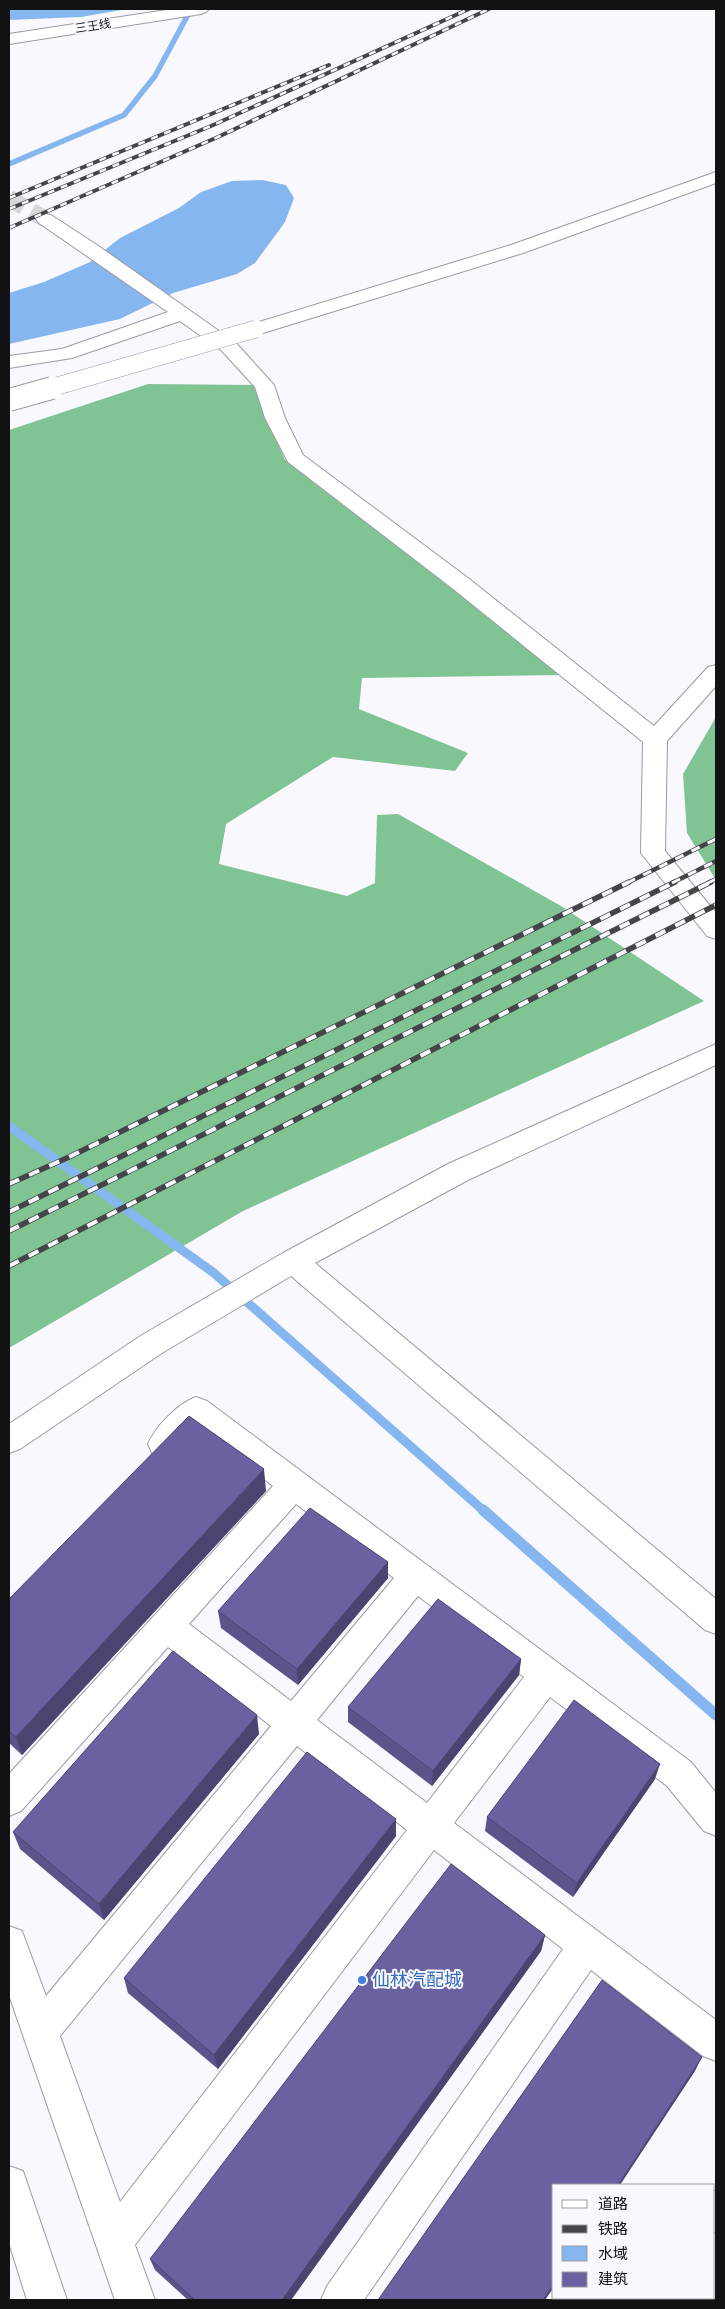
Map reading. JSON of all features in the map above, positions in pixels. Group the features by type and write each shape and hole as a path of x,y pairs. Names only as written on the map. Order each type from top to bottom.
{"street":[{"name":"三王线","path":"9,39 201,9"},
{"path":"9,400 256,329 517,249 716,177"},
{"path":"44,219 91,249 229,347 264,385 275,418 295,458 460,583 655,739"},
{"path":"9,362 65,354 176,309"},
{"path":"716,672 655,739 653,853 716,930"},
{"path":"9,1440 152,1344 293,1261 458,1172 716,1054"},
{"path":"293,1261 716,1619"},
{"path":"140,1466 196,1410 679,1774 716,1820"},
{"path":"9,1799 294,1484"},
{"path":"40,2032 415,1576"},
{"path":"166,1626 716,2043"},
{"path":"114,2241 547,1674"},
{"path":"9,1944 135,2300"},
{"path":"341,2300 587,1945"},
{"path":"9,2185 47,2300"}],"green space":[{"path":"148,384 253,385 285,460 564,675 362,678 359,709 468,753 455,771 333,757 226,824 219,864 347,896 375,883 377,815 398,814 561,906 704,1001 243,1211 9,1348 9,430"},
{"path":"716,717 716,880 687,833 683,774"}],"water":[{"path":"9,9 127,9 81,17 9,20"},
{"path":"262,180 286,185 294,198 285,222 255,263 237,274 173,293 120,319 9,344 9,293 44,282 90,262 120,238 179,208 201,192 232,181"}],"building":[{"path":"189,1416 264,1469 16,1737 9,1731 9,1599"},
{"path":"310,1508 388,1562 297,1669 218,1611"},
{"path":"438,1599 521,1659 433,1771 348,1707"},
{"path":"173,1651 257,1715 99,1904 13,1832"},
{"path":"574,1700 660,1764 577,1883 487,1817"},
{"path":"307,1752 396,1819 214,2055 124,1978"},
{"path":"451,1864 545,1935 282,2300 195,2300 150,2259"},
{"path":"602,1980 702,2057 619,2184 552,2184 552,2287 543,2300 378,2300"}],"waterway":[{"path":"9,164 124,115 155,76 191,9"},
{"path":"9,1126 214,1273 484,1511"},
{"path":"483,1510 716,1715"}],"tunnel":[{"path":"9,198 45,219"}],"railway":[{"path":"9,209 211,126 469,9"},
{"path":"9,228 218,137 489,9"},
{"path":"9,198 329,65"},
{"path":"627,883 716,839"},
{"path":"672,883 716,861"},
{"path":"708,883 716,879"},
{"path":"9,1184 69,1157 629,882"},
{"path":"9,1212 675,882"},
{"path":"9,1231 711,882"},
{"path":"9,1266 716,905"}],"place":[{"name":"仙林汽配城","path":"362,1980"}]}
